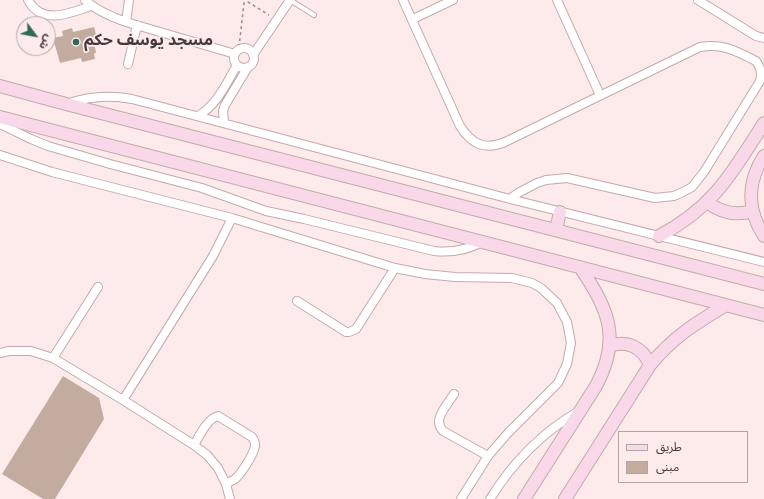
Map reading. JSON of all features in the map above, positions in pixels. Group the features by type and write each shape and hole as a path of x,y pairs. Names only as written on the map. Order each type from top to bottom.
{"street":[{"path":"28,0 30,4 39,12 51,16 63,16 88,3 109,16 126,22 237,52"},
{"path":"126,22 130,0"},
{"path":"224,123 223,111 225,105 248,67 253,62 253,55 290,0"},
{"path":"404,0 460,126 466,136 474,142 484,146 495,145 700,47 727,47 756,61 761,70 760,81 699,180 683,192 669,197 655,198 567,178 546,180 536,183 510,199"},
{"path":"413,20 453,0"},
{"path":"557,0 600,95"},
{"path":"698,0 756,36 764,38"},
{"path":"128,64 136,25"},
{"path":"248,67 244,68 237,65 234,60 237,52 243,48 251,51 253,55"},
{"path":"198,116 205,113 215,102 237,65"},
{"path":"0,86 764,284"},
{"path":"66,104 76,100 98,96 120,97 198,116 560,212 764,262"},
{"path":"0,117 764,315"},
{"path":"659,236 687,220 707,202 730,176 764,123"},
{"path":"0,124 48,146 202,188 266,211 434,251 459,251 483,241"},
{"path":"0,155 52,172 232,218 395,268 447,277 512,278 532,283 547,292 563,312 570,332 571,343 569,358 563,374 550,391 508,433 488,456 461,499"},
{"path":"764,156 757,167 752,184 751,202 756,220 764,236"},
{"path":"707,202 719,210 732,214 753,212"},
{"path":"556,230 560,212"},
{"path":"123,400 213,256 232,218"},
{"path":"524,499 601,377 606,362 609,346 608,324 598,295 580,267"},
{"path":"297,301 346,332 353,331 356,329 395,268"},
{"path":"53,358 98,287"},
{"path":"565,499 650,365 659,354 679,335 726,305"},
{"path":"609,346 620,343 631,345 641,350 650,365"},
{"path":"0,353 9,351 31,351 53,358 194,445 207,455 218,468 226,484 230,499"},
{"path":"454,394 439,418 439,425 443,431 488,456"},
{"path":"490,499 514,464 529,448 562,421 581,409"},
{"path":"194,445 209,421 213,417 218,416 252,437 255,441 255,446 243,470 236,478 226,484"}],"lane":[{"path":"290,0 314,15"}],"path":[{"path":"245,3 248,2 277,20"},
{"path":"237,52 243,6 245,3"}],"building":[{"name":"مسجد يوسف حكم","path":"94,27 99,46 95,47 95,59 82,62 81,58 60,63 56,49 56,37 63,36 62,31 72,28 73,32"},
{"path":"63,376 99,398 104,419 55,499 43,499 2,474"}],"place":[{"name":"مسجد يوسف حكم","path":"76,42"}]}
